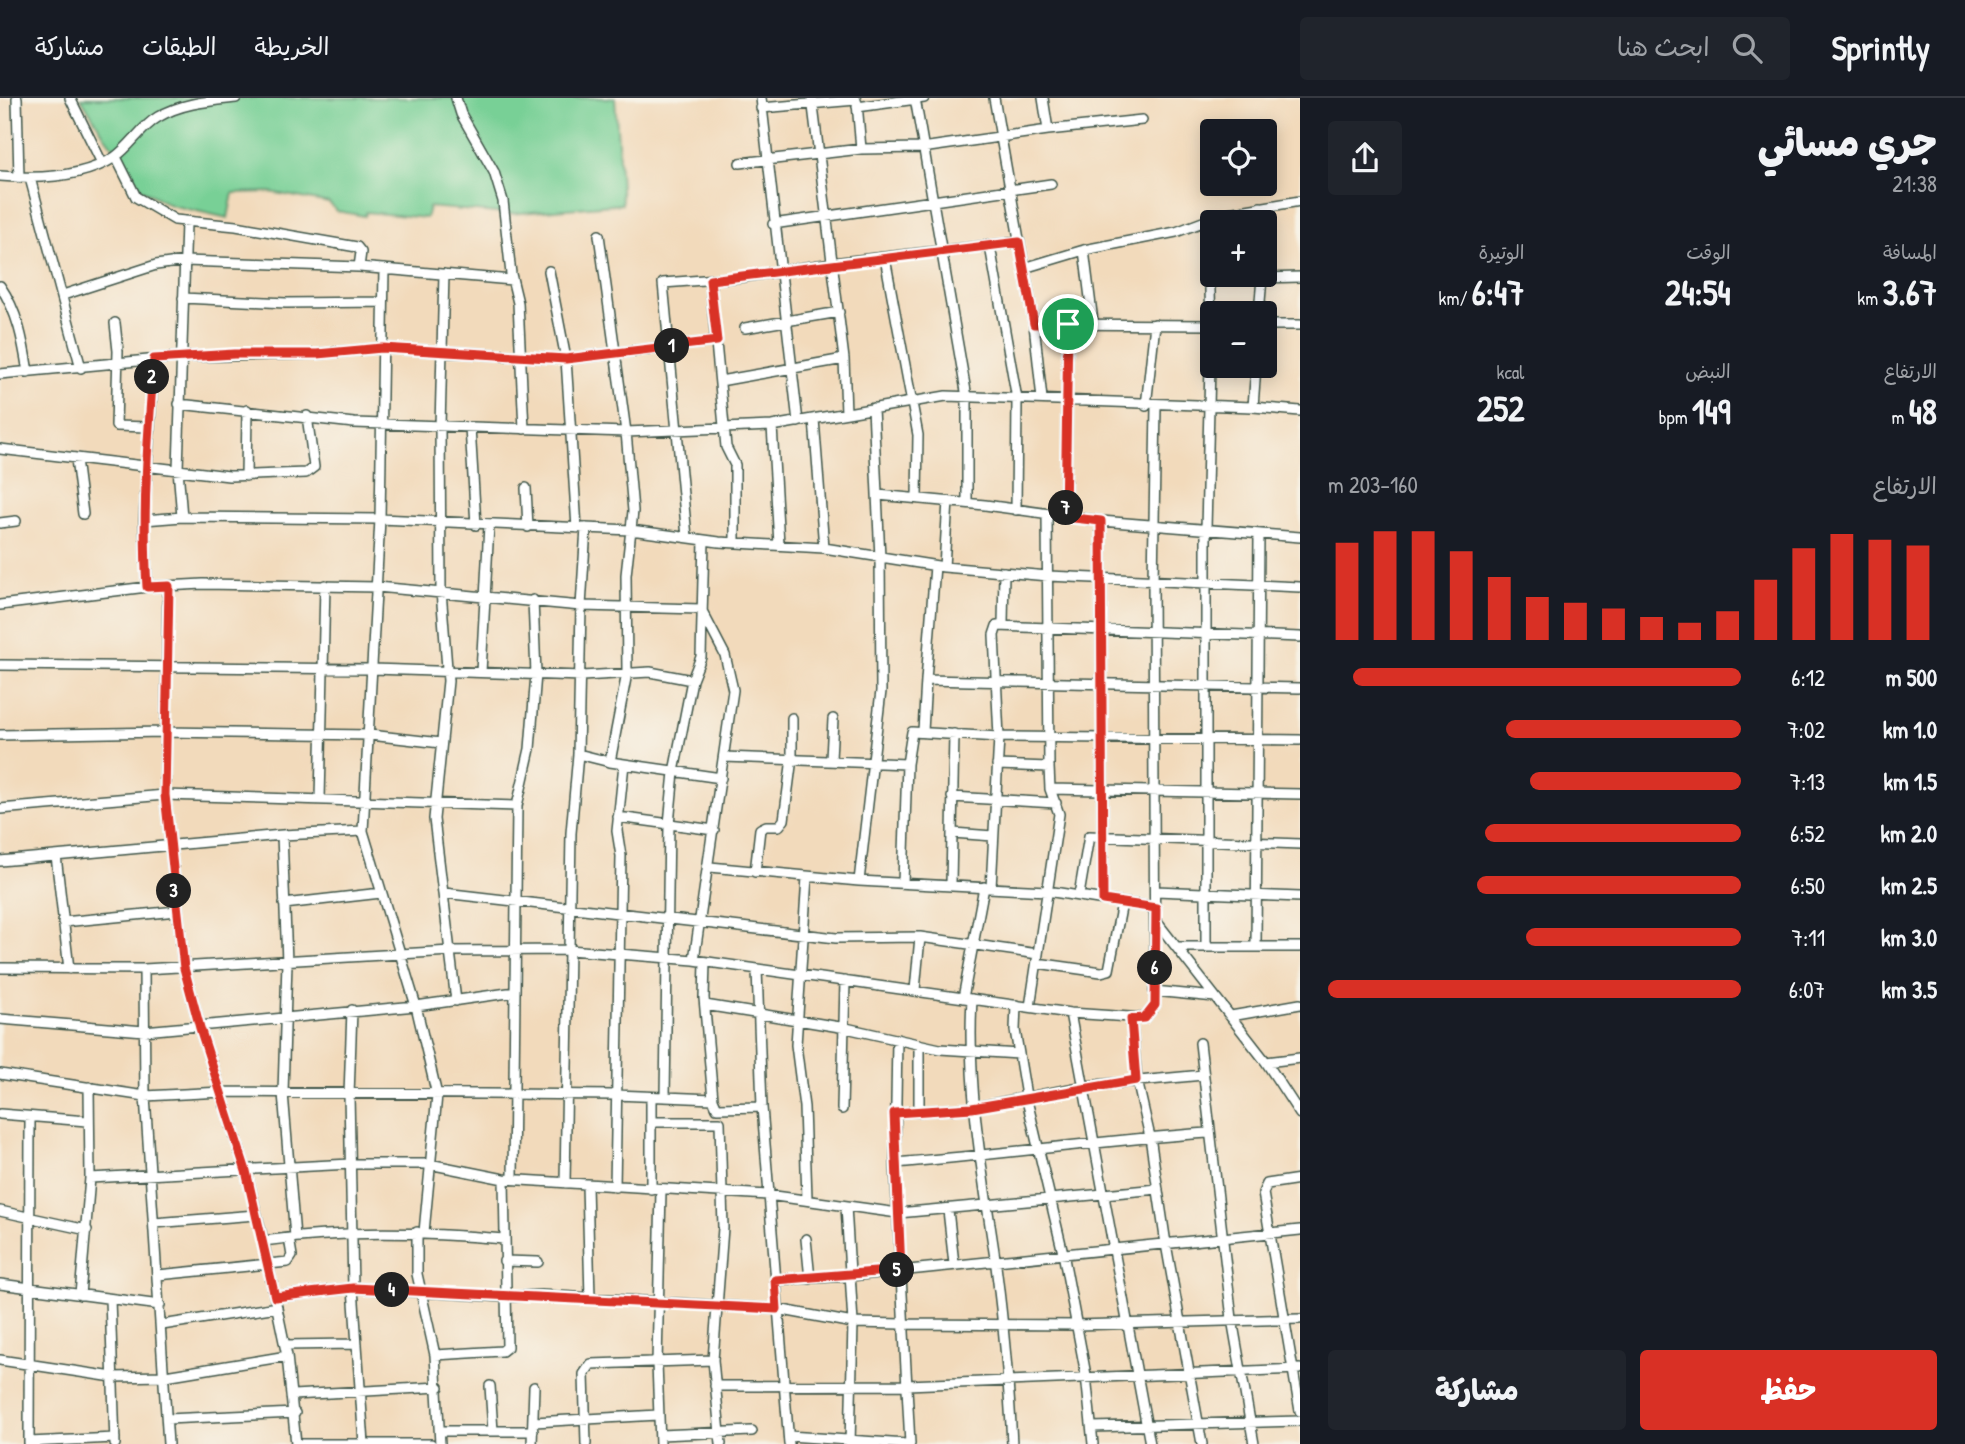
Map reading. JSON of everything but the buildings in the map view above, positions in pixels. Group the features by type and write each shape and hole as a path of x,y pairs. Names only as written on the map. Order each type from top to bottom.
{"street":[{"path":"17,98 19,178"},
{"path":"70,98 103,163"},
{"path":"0,176 30,178 73,172 103,163 116,157 158,117 184,106 236,98"},
{"path":"456,98 461,114 500,187 512,280 518,303 524,429"},
{"path":"994,98 1034,324 1042,399"},
{"path":"1043,98 1048,130"},
{"path":"798,422 761,103 918,99 922,148 967,397 967,503"},
{"path":"812,100 839,312 846,413"},
{"path":"857,102 861,149"},
{"path":"740,163 861,149 922,148 1142,120"},
{"path":"116,157 136,197 162,214 186,223 236,226 357,247 360,252 359,267"},
{"path":"30,178 64,295 81,368"},
{"path":"773,224 1051,184"},
{"path":"1248,210 1300,201"},
{"path":"182,517 178,469 186,223"},
{"path":"1024,268 1084,250 1176,232 1200,223"},
{"path":"598,235 616,354 633,506 626,608 627,673 610,762"},
{"path":"687,537 663,283 780,272 832,263 1019,242"},
{"path":"990,246 1017,399 1016,510"},
{"path":"1084,250 1093,323"},
{"path":"885,258 920,450 917,498"},
{"path":"64,295 146,268 185,261 359,267 512,280"},
{"path":"384,269 380,519 363,831 416,1006 437,1095 417,1274 435,1355 439,1387 440,1444"},
{"path":"549,271 566,359 582,528 582,676 571,833 565,1183"},
{"path":"444,274 440,426 441,591 448,671 435,803 435,850 444,893 456,1001"},
{"path":"1277,276 1300,277"},
{"path":"710,280 726,451 735,465 735,542"},
{"path":"0,286 11,304 21,332 29,372"},
{"path":"183,298 286,303 382,302"},
{"path":"745,328 839,312"},
{"path":"114,323 118,363 116,426 148,427"},
{"path":"1034,324 1200,325"},
{"path":"1065,517 1068,324"},
{"path":"0,968 184,968 451,951 569,950 700,961 1070,1013 1131,1019 1150,1015 1155,1005 1156,921 1153,633 1155,526 1151,406 1155,324"},
{"path":"1277,325 1300,326"},
{"path":"0,374 180,357 317,354 382,348 566,359 717,341"},
{"path":"147,587 144,520 154,359"},
{"path":"720,381 844,359"},
{"path":"1206,946 1206,529 1211,378"},
{"path":"1253,407 1255,378"},
{"path":"179,404 383,424 626,432 772,426 913,401 967,397 1151,406 1211,405 1300,411"},
{"path":"859,881 881,691 880,558 873,408"},
{"path":"246,476 247,410"},
{"path":"0,449 246,476 313,471 307,416"},
{"path":"814,419 824,548"},
{"path":"772,426 779,544"},
{"path":"470,427 476,525"},
{"path":"76,459 83,514"},
{"path":"526,488 528,527"},
{"path":"878,495 967,503 1101,521 1300,537"},
{"path":"923,731 926,680 948,501"},
{"path":"1030,1007 1058,824 1056,803 1050,789 1049,767 1047,515"},
{"path":"144,520 182,517 380,519 489,526 631,530 704,540 824,548 939,566 1048,576 1300,587"},
{"path":"0,523 16,521"},
{"path":"1101,521 1103,900"},
{"path":"481,672 489,526"},
{"path":"1256,946 1259,534"},
{"path":"666,1097 665,919 669,824 674,772 692,680 701,661 704,540"},
{"path":"1003,624 1004,572"},
{"path":"320,799 325,585"},
{"path":"0,605 147,587 325,585 441,591 580,606 701,609"},
{"path":"169,586 164,732 165,795 168,845 184,968 200,1028 246,1171 263,1241 287,1356 298,1444 431,1444"},
{"path":"435,1355 505,1350 504,1239 515,1094 517,806 530,749 536,674 533,600"},
{"path":"701,609 725,655 732,681 701,923 700,961 715,1103 720,1122 724,1192 713,1360 721,1444"},
{"path":"1012,1444 1009,1379 995,1261 972,1108 967,998 973,944 987,887 993,836 999,737 995,631 997,626 1003,624 1153,633 1300,637"},
{"path":"0,665 323,668 582,676 659,672 692,680"},
{"path":"926,680 1300,688"},
{"path":"755,872 761,829 766,825 779,826 784,820 792,758 792,718"},
{"path":"831,759 833,719"},
{"path":"0,734 164,732 322,735 370,736 441,743"},
{"path":"903,883 907,764 909,735 913,732 999,737 1300,740"},
{"path":"951,884 954,734"},
{"path":"578,754 624,765 721,778"},
{"path":"724,757 907,764"},
{"path":"615,1187 621,856 618,817 624,765"},
{"path":"997,765 1049,767"},
{"path":"1050,789 1206,790 1300,794"},
{"path":"0,808 165,795 517,806"},
{"path":"952,797 1056,803"},
{"path":"618,817 715,830"},
{"path":"0,862 282,835 363,831"},
{"path":"953,834 993,836"},
{"path":"158,1275 291,1261 292,1237 283,1093 287,962 282,835"},
{"path":"1079,895 1088,837 1300,844"},
{"path":"56,856 69,969"},
{"path":"710,867 859,881 1047,891 1156,908"},
{"path":"807,877 796,1045 804,1107 807,1199"},
{"path":"1156,891 1300,897"},
{"path":"284,904 381,893"},
{"path":"444,893 805,935 860,940 920,937 973,944 1101,972 1109,970 1122,903"},
{"path":"63,922 177,911"},
{"path":"1156,921 1266,1062 1300,1114"},
{"path":"915,990 920,937"},
{"path":"1177,947 1300,947"},
{"path":"144,969 145,1096 168,1444"},
{"path":"757,969 756,1013 762,1107 789,1440 908,1444 895,1163 897,1039"},
{"path":"842,1109 846,1028 845,981"},
{"path":"1154,991 1215,997"},
{"path":"0,1019 144,1031 200,1028 352,1010 416,1006 515,992"},
{"path":"1231,1016 1300,1004"},
{"path":"705,1005 846,1028 969,1053 1019,1054"},
{"path":"1016,1005 1019,1054 1026,1096 1063,1253 1086,1375 1093,1444"},
{"path":"352,1010 349,1095 351,1232 355,1343 364,1443"},
{"path":"1070,1013 1116,1247 1150,1444"},
{"path":"1131,1019 1136,1080 1150,1137 1202,1444"},
{"path":"1200,1043 1208,1133 1232,1319 1254,1444"},
{"path":"919,1044 919,1112"},
{"path":"1266,1062 1300,1058"},
{"path":"0,1074 145,1096 222,1092 616,1095 666,1097 762,1107"},
{"path":"894,1113 972,1108 1085,1086 1203,1075"},
{"path":"80,1295 90,1178 87,1121 89,1087"},
{"path":"651,1097 659,1303 657,1363 660,1440 752,1432"},
{"path":"0,1114 87,1121"},
{"path":"30,1118 29,1443 115,1441 110,1299"},
{"path":"651,1122 720,1122"},
{"path":"895,1163 979,1156 1095,1141 1208,1133"},
{"path":"90,1178 350,1164 429,1164 509,1179 768,1195 898,1213 1158,1189"},
{"path":"1300,1179 1271,1182 1264,1188 1284,1319 1297,1369 1300,1411"},
{"path":"587,1185 590,1298"},
{"path":"846,1206 853,1322 850,1442"},
{"path":"948,1210 954,1264"},
{"path":"0,1211 87,1230"},
{"path":"154,1223 256,1215"},
{"path":"775,1280 850,1276 1300,1230"},
{"path":"263,1241 351,1232 421,1232 504,1239"},
{"path":"806,1239 810,1279"},
{"path":"505,1261 538,1262"},
{"path":"0,1284 160,1305"},
{"path":"275,1297 353,1288 506,1297 590,1298 777,1309 853,1322 902,1324 1076,1325 1300,1319"},
{"path":"162,1325 277,1307"},
{"path":"285,1345 355,1343"},
{"path":"0,1360 113,1377 165,1376 287,1356"},
{"path":"586,1444 584,1374 587,1367 596,1363 713,1360"},
{"path":"715,1387 784,1384 907,1385 1086,1375 1297,1369"},
{"path":"293,1395 439,1387"},
{"path":"490,1387 493,1431"},
{"path":"532,1444 534,1387"},
{"path":"167,1419 295,1413"},
{"path":"441,1431 493,1431 658,1415"},
{"path":"1093,1427 1300,1421"}],"green space":[{"path":"81,98 615,98 622,204 509,214 429,207 426,218 366,212 365,216 337,211 329,203 270,192 233,193 228,218 170,205 141,189 131,170 104,135"}],"route":[{"path":"1019,242 1034,324 1068,324 1065,517 1101,521 1103,900 1156,908 1154,1010 1145,1018 1131,1019 1136,1080 1026,1096 972,1108 894,1113 901,1270 775,1280 777,1309 541,1295 506,1297 353,1288 307,1291 275,1297 246,1171 200,1028 184,968 168,845 164,732 169,586 147,587 144,520 154,359 234,354 317,354 382,348 566,359 717,341 710,280 1019,242"}]}
